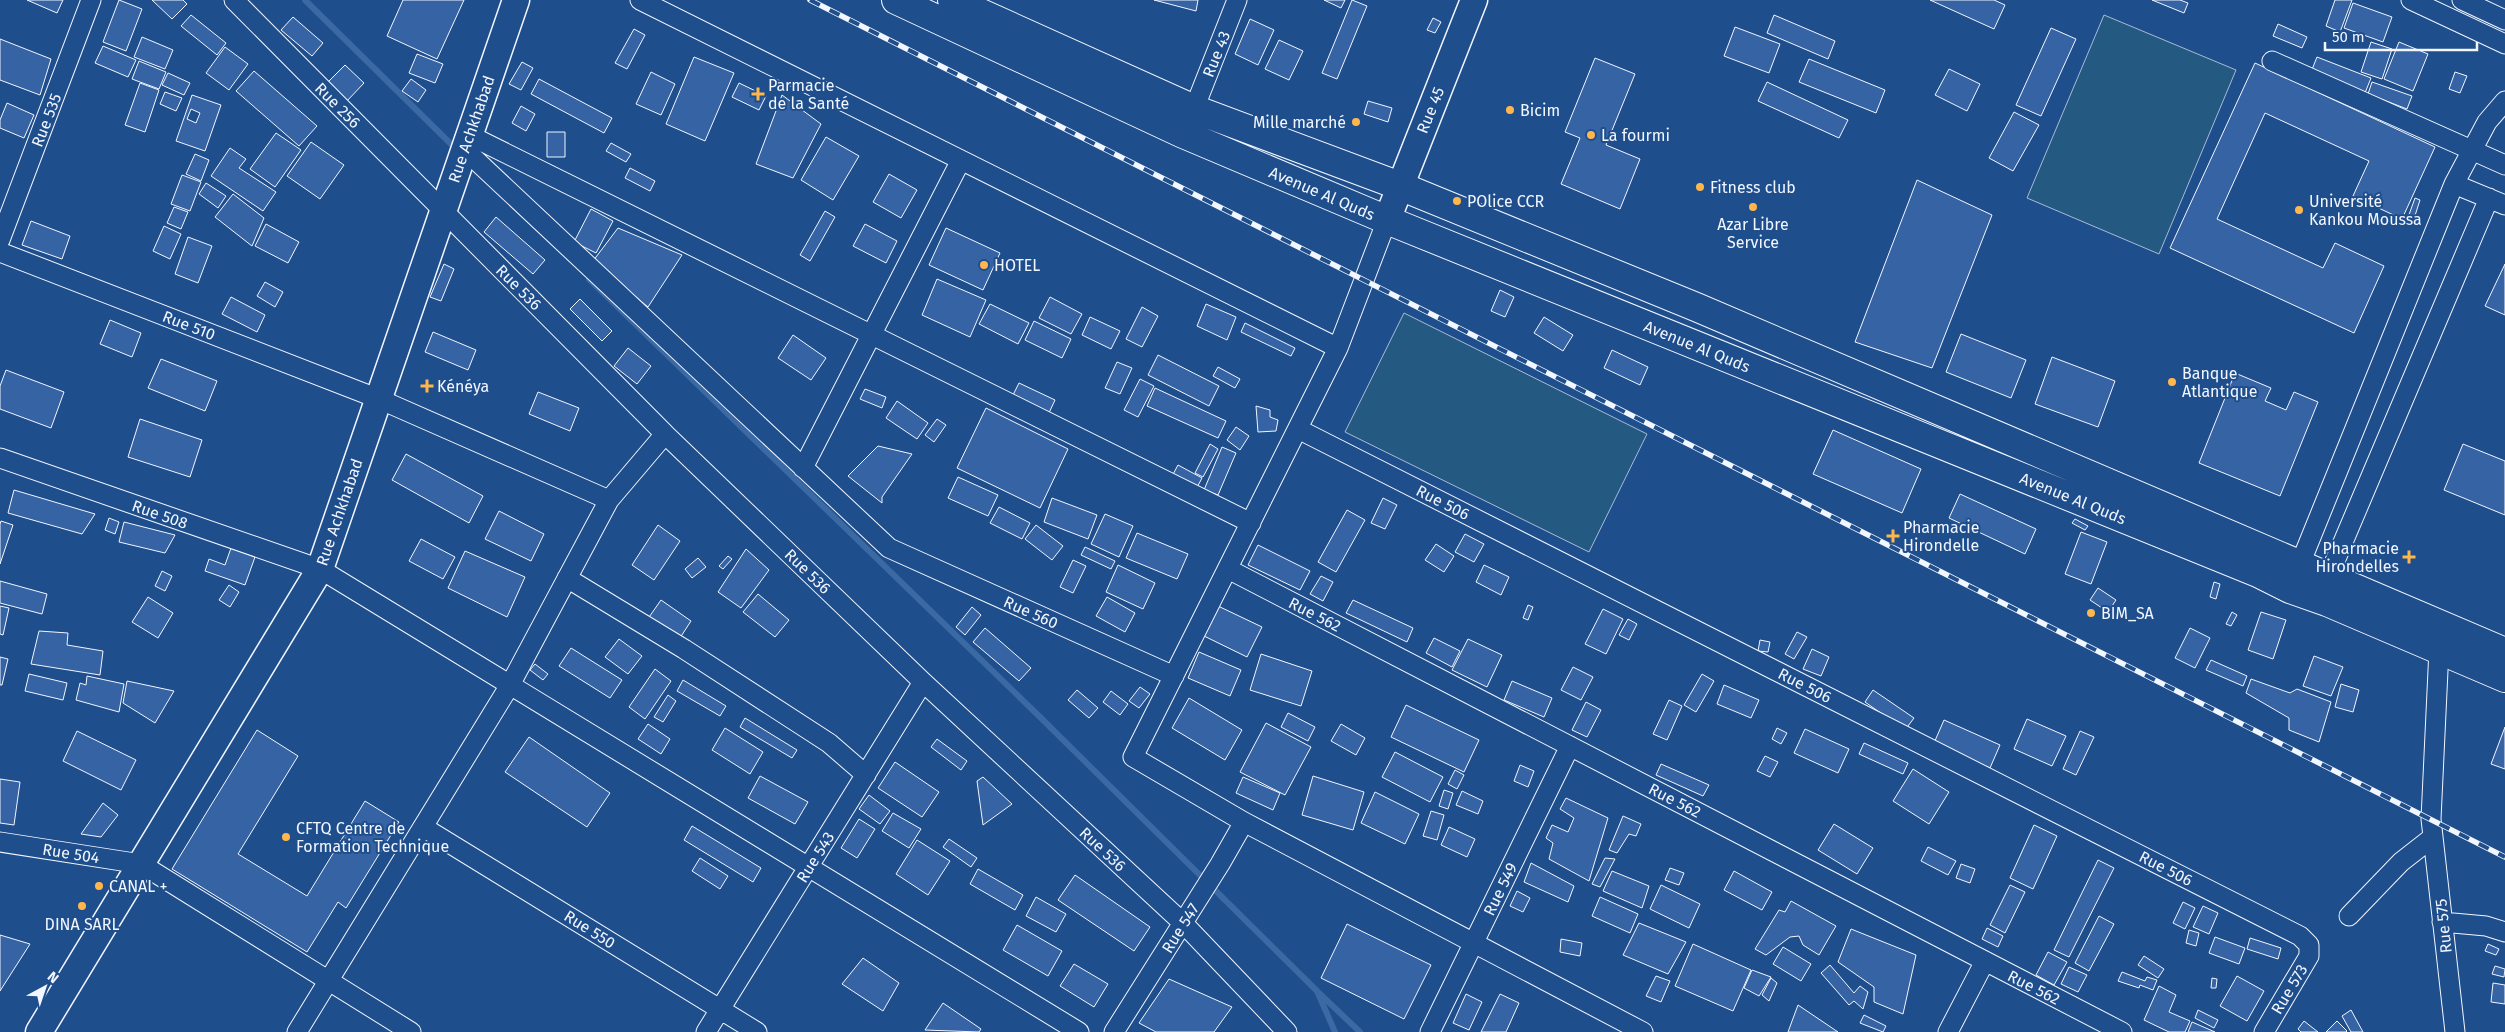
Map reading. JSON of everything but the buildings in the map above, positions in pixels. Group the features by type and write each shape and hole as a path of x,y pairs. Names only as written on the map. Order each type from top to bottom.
{"main road":[{"name":"Avenue Al Quds","path":"896,0 1182,134 1387,220 2258,573 2295,578"},
{"name":"Avenue Al Quds","path":"952,0 992,9 1194,108 1400,186 1746,328 2295,578 2505,652"},
{"name":"Avenue Al Quds","path":"2324,589 2439,649 2505,678"}],"street":[{"name":"Rue 535","path":"0,240 91,0"},
{"name":"Rue 256","path":"234,0 442,210"},
{"name":"Rue Achkhabad","path":"39,1032 320,569 442,210 516,0"},
{"path":"640,0 1338,348"},
{"name":"Rue 43","path":"1194,108 1237,0"},
{"name":"Rue 45","path":"1387,220 1474,0"},
{"path":"2411,0 2505,44"},
{"path":"2462,0 2505,20"},
{"path":"2272,61 2505,165"},
{"path":"2295,578 2454,184 2487,122 2505,101"},
{"path":"467,142 871,335 1251,523"},
{"name":"Rue 560","path":"467,142 803,468 889,548 1174,676"},
{"path":"803,468 961,160"},
{"path":"2324,589 2497,202 2454,184"},
{"name":"Rue 536","path":"442,210 665,434 923,682 1183,923 1287,1032"},
{"path":"1387,220 1338,348 1133,757 1244,822 1643,1032"},
{"name":"Rue 510","path":"0,252 378,399 609,500"},
{"name":"Rue 506","path":"1298,429 2300,936 2309,945"},
{"path":"297,1032 510,685 609,500 665,434"},
{"name":"Rue 508","path":"0,458 320,569 1079,1032"},
{"name":"Rue 562","path":"1228,569 2122,1032"},
{"path":"567,578 684,649 829,743 866,775"},
{"name":"Rue 575","path":"2439,649 2432,828 2455,1032"},
{"name":"Rue 543","path":"706,1032 923,682"},
{"name":"Rue 549","path":"1430,1032 1570,746"},
{"name":"Rue 547","path":"1114,1032 1220,864 1244,822"},
{"name":"Rue 550","path":"423,827 757,1032"},
{"path":"2350,916 2432,828"},
{"name":"Rue 504","path":"0,842 141,864"},
{"path":"141,864 411,1032"},
{"path":"2442,922 2486,926 2505,932"},
{"name":"Rue 573","path":"2264,1032 2309,956 2309,945"},
{"path":"1948,1032 1985,961"}],"shaded area":[{"path":"2104,15 2236,70 2159,254 2027,198"},
{"path":"1404,313 1647,434 1589,552 1345,432"}],"waterway":[{"path":"305,0 457,150"},
{"path":"589,279 1041,718 1317,991 1335,1032"},
{"path":"1319,993 1360,1032"}],"railway":[{"path":"810,0 2505,857"}],"place":[{"name":"Parmacie de la Santé","path":"758,94"},
{"name":"Bicim","path":"1510,110"},
{"name":"Mille marché","path":"1356,122"},
{"name":"La fourmi","path":"1591,135"},
{"name":"Fitness club","path":"1700,187"},
{"name":"POlice CCR","path":"1457,201"},
{"name":"Azar Libre Service","path":"1753,207"},
{"name":"Université Kankou Moussa","path":"2299,210"},
{"name":"HOTEL","path":"984,265"},
{"name":"Banque Atlantique","path":"2172,382"},
{"name":"Kénéya","path":"427,386"},
{"name":"Pharmacie Hirondelle","path":"1893,536"},
{"name":"Pharmacie Hirondelles","path":"2409,557"},
{"name":"BIM_SA","path":"2091,613"},
{"name":"CFTQ Centre de Formation Technique","path":"286,837"},
{"name":"CANAL +","path":"99,886"},
{"name":"DINA SARL","path":"82,906"}]}
